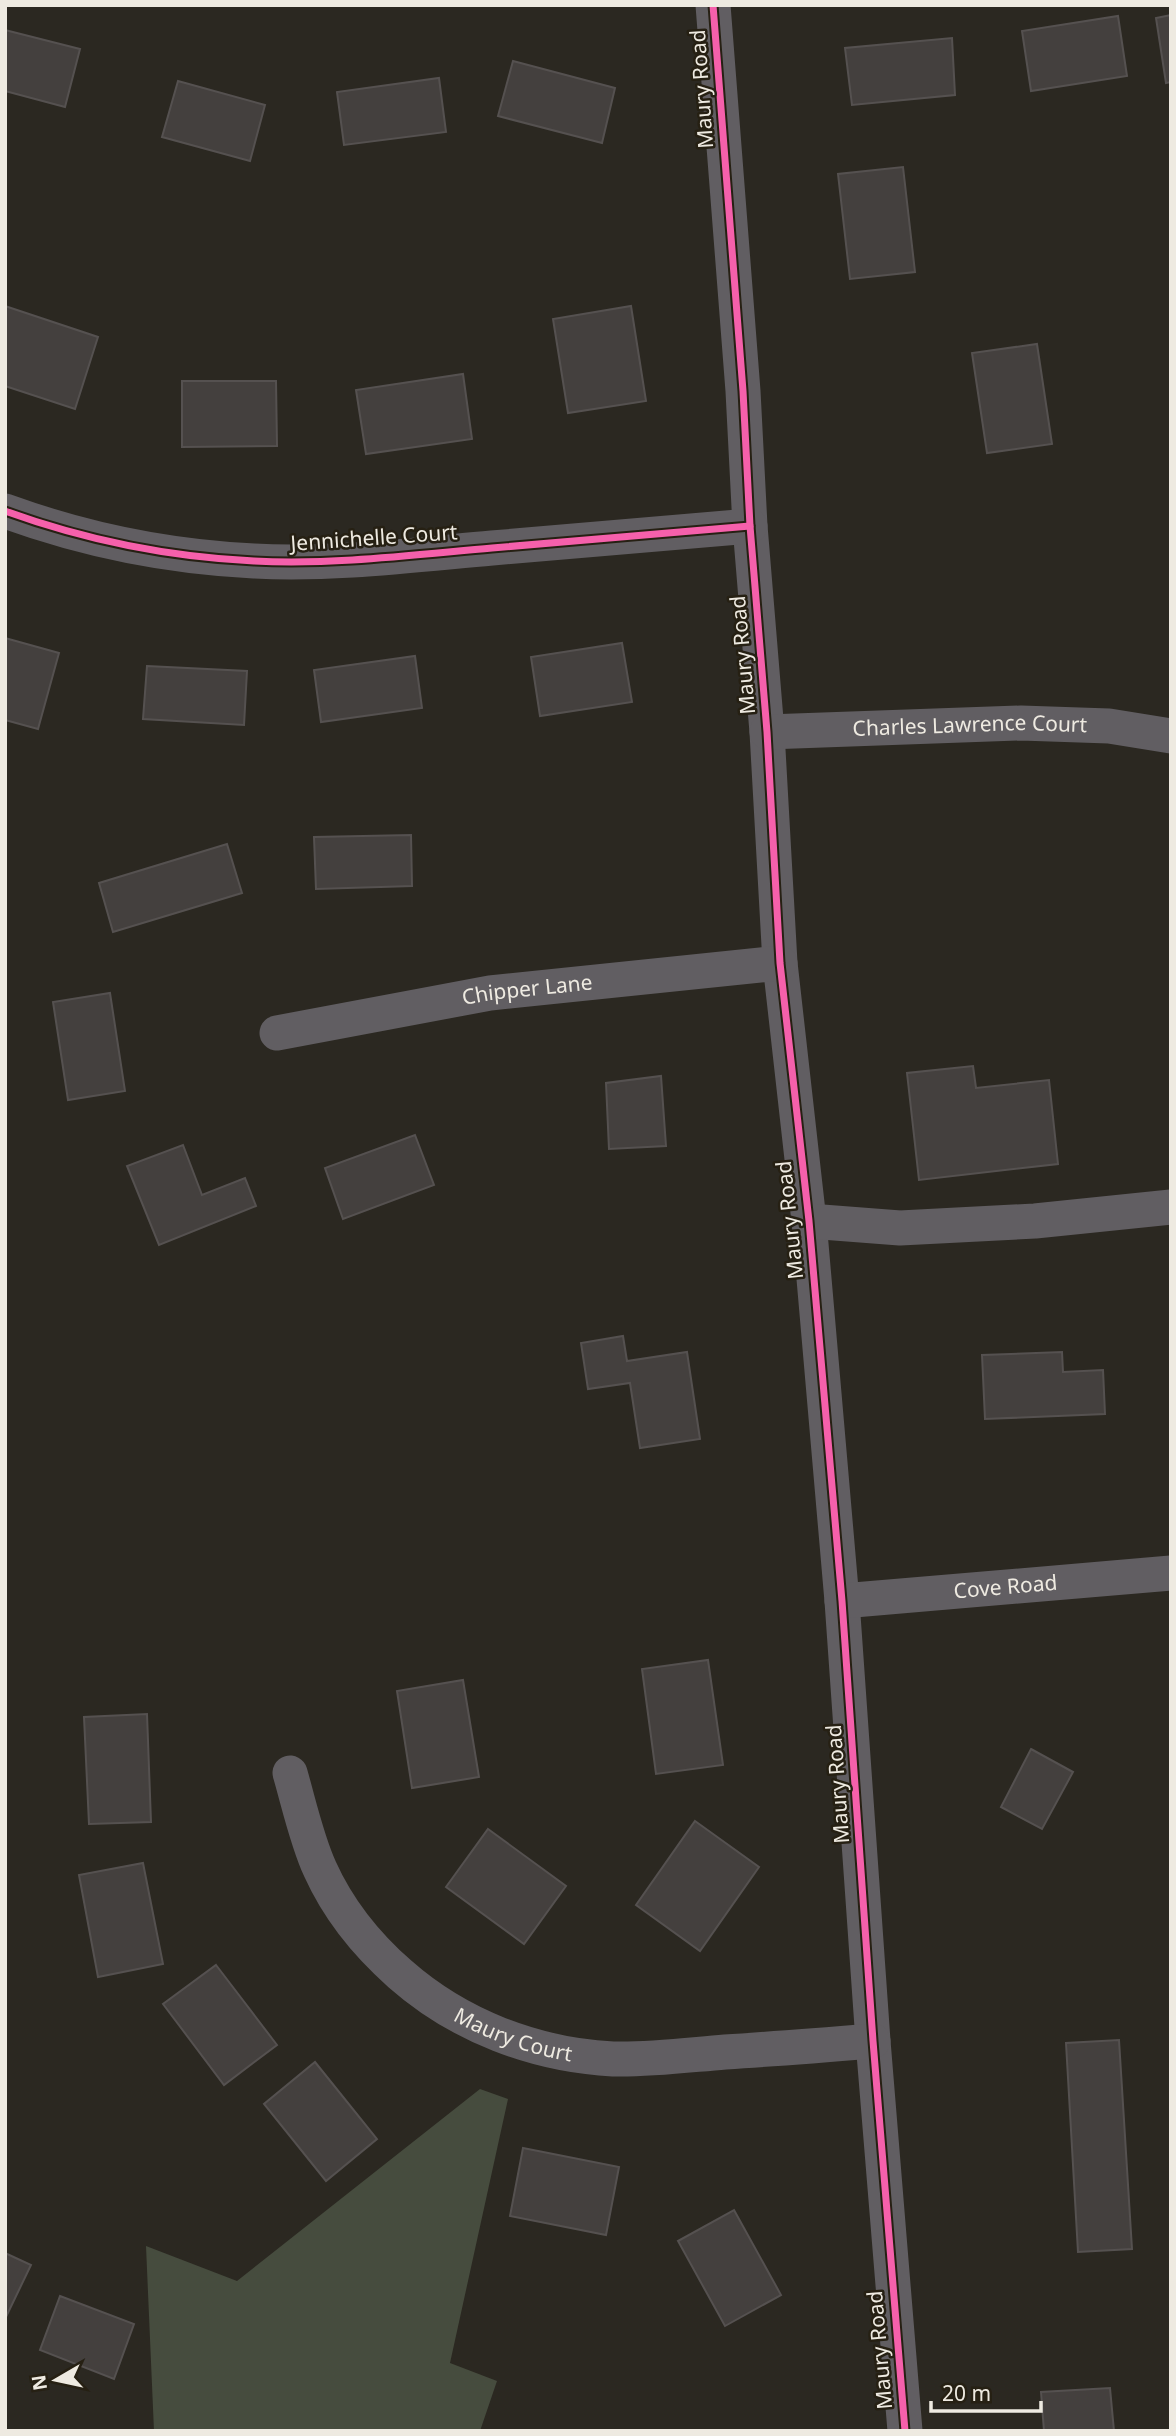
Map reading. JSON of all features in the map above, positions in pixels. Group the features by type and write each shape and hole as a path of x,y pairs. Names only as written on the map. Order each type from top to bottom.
{"street":[{"name":"Maury Road","path":"713,5 767,732 780,963 809,1221 842,1601 873,2041 905,2431"},
{"name":"Jennichelle Court","path":"5,511 111,543 175,554 254,561 313,562 384,557 750,526"},
{"name":"Charles Lawrence Court","path":"767,732 1021,723 1109,726 1171,736"},
{"name":"Chipper Lane","path":"277,1033 490,993 780,963"},
{"path":"809,1221 900,1228 1035,1221 1171,1207"},
{"name":"Cove Road","path":"842,1601 1171,1573"},
{"name":"Maury Court","path":"290,1773 319,1868 354,1926 384,1960 414,1986 452,2012 486,2029 517,2042 555,2052 613,2059 873,2041"}],"green space":[{"path":"480,2089 508,2099 450,2363 497,2381 480,2431 154,2431 146,2246 237,2281"}],"building":[{"path":"1171,15 1171,82 1166,83 1156,18"},
{"path":"1118,16 1127,76 1031,91 1022,31"},
{"path":"5,30 80,49 65,107 5,91"},
{"path":"952,38 955,95 852,105 845,48"},
{"path":"513,61 615,88 602,143 498,116"},
{"path":"439,78 446,132 344,145 337,92"},
{"path":"178,81 265,105 250,161 162,137"},
{"path":"903,167 915,272 850,279 838,174"},
{"path":"5,306 98,337 75,409 5,386"},
{"path":"631,306 646,401 568,413 553,319"},
{"path":"1037,344 1052,444 987,453 972,353"},
{"path":"463,374 472,439 366,454 356,390"},
{"path":"182,381 276,381 277,446 182,447"},
{"path":"5,638 59,653 38,729 5,720"},
{"path":"622,643 632,702 540,716 531,657"},
{"path":"415,656 422,708 321,722 314,670"},
{"path":"147,666 247,671 244,725 143,719"},
{"path":"411,835 412,886 316,889 314,837"},
{"path":"227,844 242,893 113,932 99,883"},
{"path":"110,993 125,1091 68,1100 53,1002"},
{"path":"973,1066 976,1088 1049,1080 1058,1164 919,1180 907,1073"},
{"path":"661,1076 666,1146 609,1149 606,1083"},
{"path":"415,1135 434,1185 343,1219 325,1168"},
{"path":"183,1145 202,1195 245,1178 256,1206 159,1245 127,1166"},
{"path":"623,1336 627,1361 687,1352 700,1439 640,1448 630,1383 588,1389 581,1343"},
{"path":"1062,1352 1063,1372 1103,1370 1105,1414 985,1419 982,1355"},
{"path":"708,1660 723,1765 656,1774 642,1669"},
{"path":"463,1680 479,1777 412,1788 397,1691"},
{"path":"147,1714 151,1822 89,1824 84,1717"},
{"path":"1031,1749 1073,1772 1042,1829 1001,1807"},
{"path":"695,1821 759,1867 700,1951 636,1905"},
{"path":"488,1829 566,1886 524,1944 446,1887"},
{"path":"143,1863 163,1964 98,1977 79,1875"},
{"path":"216,1965 277,2045 224,2085 163,2004"},
{"path":"1119,2040 1132,2249 1078,2252 1066,2043"},
{"path":"315,2062 377,2139 326,2181 264,2104"},
{"path":"523,2148 619,2167 606,2235 510,2216"},
{"path":"734,2210 781,2295 725,2326 678,2241"},
{"path":"5,2253 31,2265 5,2319"},
{"path":"60,2296 134,2324 114,2379 40,2350"},
{"path":"1110,2388 1114,2431 1044,2431 1041,2392"}],"cycle path":[{"path":"713,5 767,732 780,963 809,1221 842,1601 873,2041 905,2431"},
{"path":"5,511 97,539 159,551 222,559 284,562 373,559 750,526"}]}
